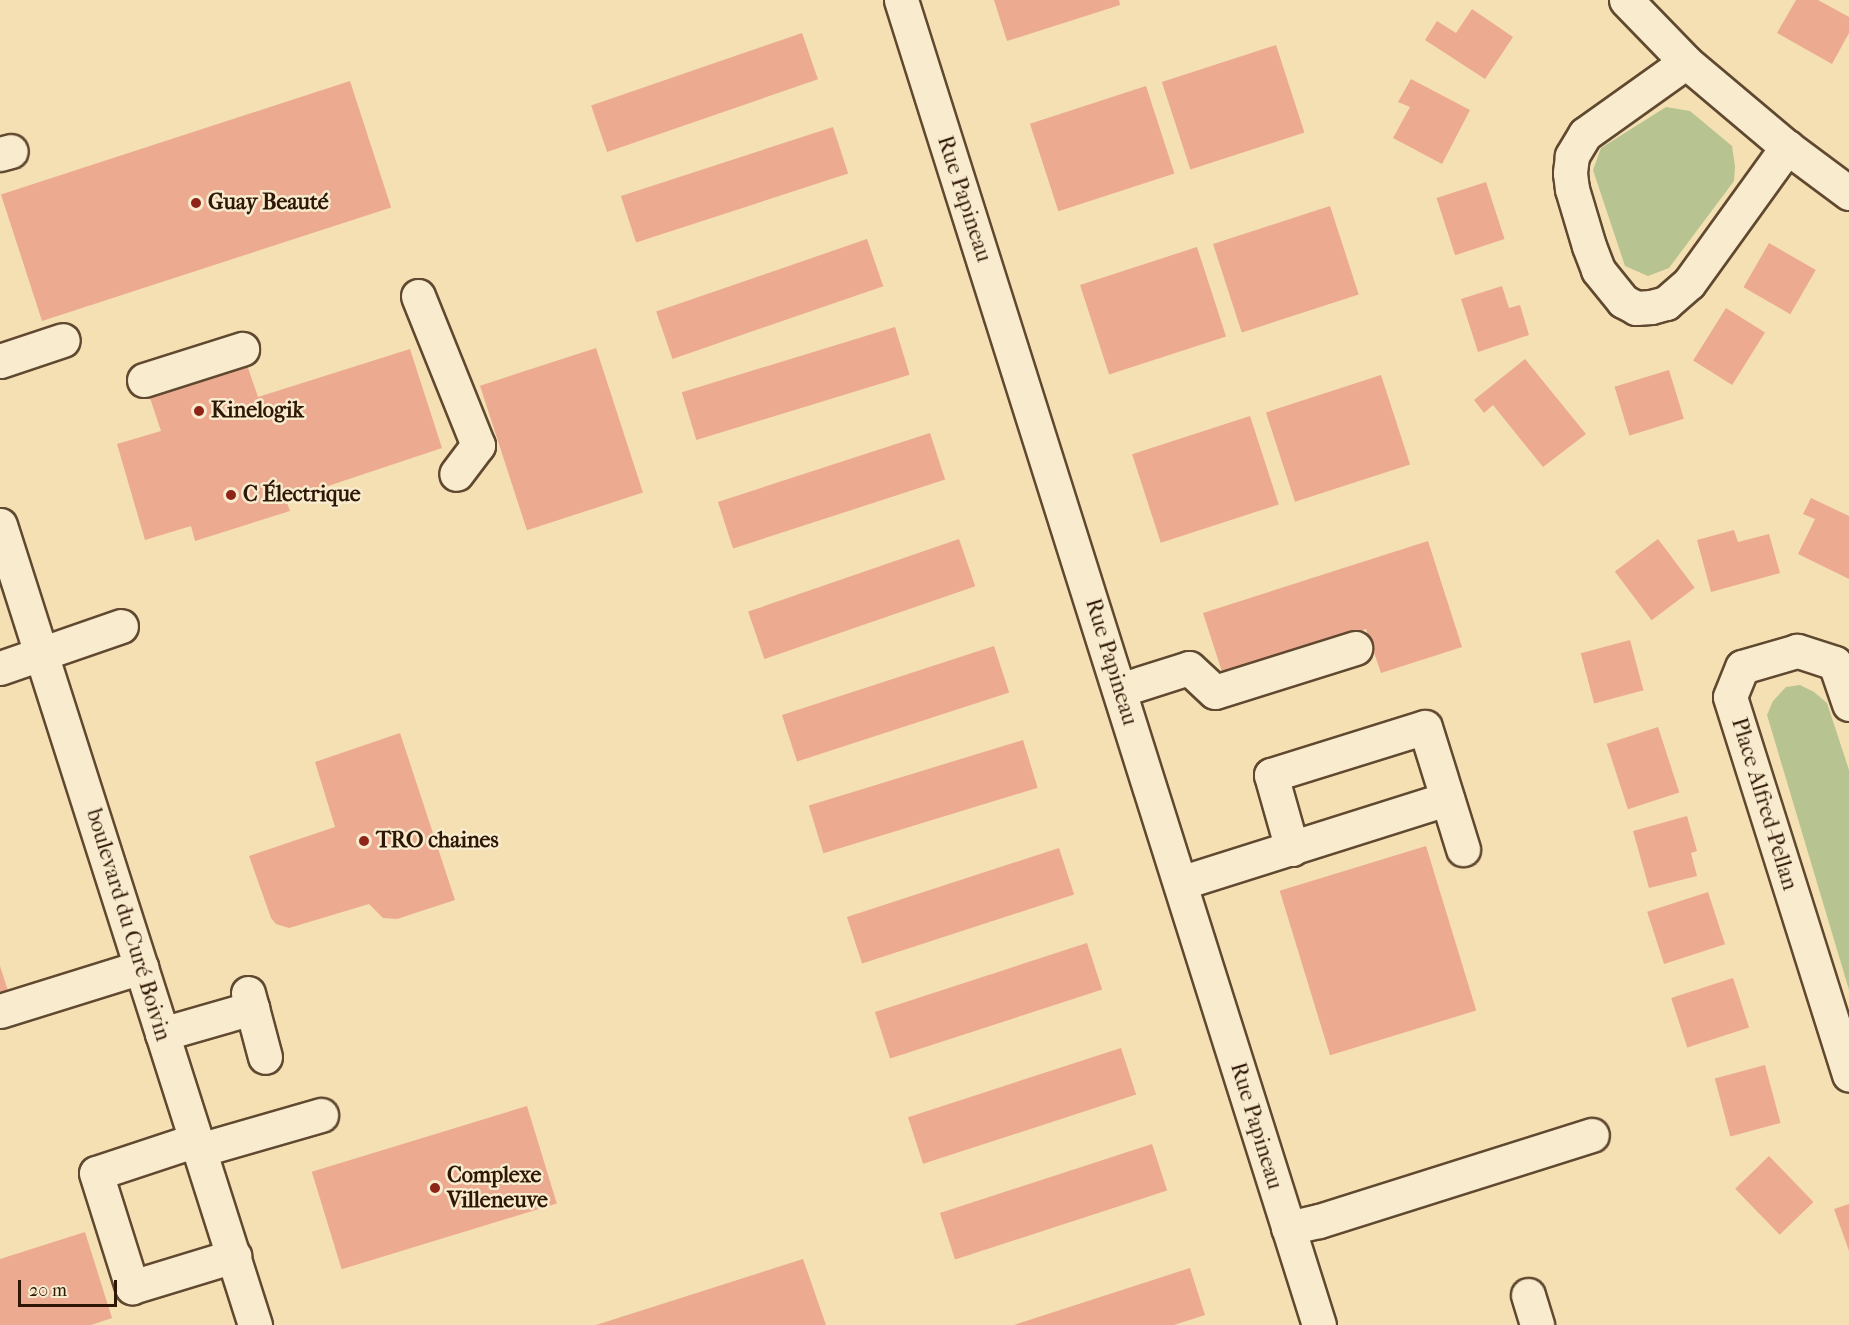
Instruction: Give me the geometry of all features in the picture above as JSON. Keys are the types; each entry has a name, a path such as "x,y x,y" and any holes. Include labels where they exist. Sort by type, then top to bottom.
{"street":[{"name":"Rue Papineau","path":"901,0 1318,1325"},
{"path":"1626,0 1686,62 1787,147 1849,192"},
{"path":"1686,62 1585,134 1572,156 1570,173 1572,189 1589,246 1598,270 1623,301 1636,308 1652,307 1666,303 1689,283 1787,147"},
{"path":"418,296 478,445 456,474"},
{"path":"0,361 63,340"},
{"path":"144,380 242,349"},
{"name":"boulevard du Curé Boivin","path":"0,525 255,1325"},
{"path":"0,668 121,626"},
{"path":"1120,690 1189,668 1215,692 1355,648"},
{"name":"Place Alfred-Pellan","path":"1849,704 1835,663 1797,651 1742,667 1731,697 1849,1074"},
{"path":"1292,849 1270,775 1425,727 1463,849"},
{"path":"1180,883 1447,799"},
{"path":"0,1011 141,967"},
{"path":"162,1034 250,1001 265,1057"},
{"path":"234,1256 132,1287 96,1173 321,1115"},
{"path":"1288,1228 1319,1221 1592,1135"}],"green space":[{"path":"1666,107 1690,111 1732,146 1735,166 1734,181 1669,268 1648,276 1625,266 1593,170 1601,148"},
{"path":"1800,685 1814,692 1827,703 1849,770 1849,990 1767,715 1773,701 1786,687"}],"building":[{"path":"994,0 1119,0 1120,5 1007,41"},
{"path":"1796,0 1818,0 1849,17 1849,33 1832,64 1777,33"},
{"path":"1472,9 1513,37 1485,79 1425,40 1437,21 1456,33"},
{"path":"802,33 818,79 607,152 591,106"},
{"path":"1276,45 1304,132 1190,170 1162,82"},
{"path":"1411,79 1470,110 1442,164 1393,138 1410,107 1398,102"},
{"name":"Guay Beauté","path":"350,81 391,207 42,321 1,194"},
{"path":"1146,86 1174,173 1058,211 1030,124"},
{"path":"833,127 848,174 636,243 621,196"},
{"path":"1486,182 1505,239 1455,255 1437,198"},
{"path":"1330,206 1359,294 1242,332 1213,244"},
{"path":"867,239 883,286 672,359 656,312"},
{"path":"1769,243 1816,270 1790,314 1744,287"},
{"path":"1197,247 1226,336 1109,374 1080,285"},
{"path":"1502,286 1509,308 1520,305 1529,335 1478,352 1461,299"},
{"path":"1726,308 1765,332 1732,385 1693,361"},
{"path":"895,327 910,375 696,440 682,392"},
{"path":"596,348 643,493 527,530 480,386"},
{"path":"410,349 442,448 286,500 290,511 195,541 191,526 145,540 117,444 161,431 149,395 246,362 258,397"},
{"path":"1525,359 1586,434 1543,467 1493,405 1484,413 1474,400"},
{"path":"1669,370 1684,419 1629,435 1614,387"},
{"path":"1381,375 1410,464 1295,502 1266,412"},
{"path":"1250,416 1279,504 1161,543 1132,454"},
{"path":"930,433 945,480 733,549 718,502"},
{"path":"1811,498 1849,516 1849,579 1798,554 1815,519 1803,514"},
{"path":"1734,530 1738,542 1769,534 1780,573 1711,592 1697,540"},
{"path":"959,539 975,586 764,659 748,612"},
{"path":"1658,539 1695,588 1652,620 1615,571"},
{"path":"1428,541 1462,647 1381,673 1366,629 1223,675 1203,613"},
{"path":"1630,640 1643,690 1594,703 1581,653"},
{"path":"994,646 1009,693 797,762 782,715"},
{"path":"1658,727 1679,793 1628,809 1607,744"},
{"name":"TRO chaines","path":"400,733 455,900 397,919 383,918 369,904 289,928 276,924 271,918 249,856 335,827 315,762"},
{"path":"1023,740 1038,788 823,853 809,805"},
{"path":"1687,816 1697,851 1691,853 1697,876 1649,888 1633,831"},
{"path":"1426,846 1476,1010 1330,1055 1280,891"},
{"path":"1059,848 1074,895 862,964 847,917"},
{"path":"1708,892 1725,944 1664,964 1647,912"},
{"path":"1087,943 1102,990 890,1059 875,1012"},
{"path":"0,966 10,997 0,1000"},
{"path":"1733,978 1749,1027 1687,1048 1671,998"},
{"path":"1121,1048 1136,1095 923,1164 908,1117"},
{"path":"1765,1065 1781,1123 1730,1136 1715,1078"},
{"name":"Complexe Villeneuve","path":"527,1106 557,1204 342,1269 312,1172"},
{"path":"1152,1144 1167,1191 955,1260 940,1213"},
{"path":"1769,1156 1813,1202 1780,1235 1735,1189"},
{"path":"1849,1204 1849,1251 1834,1209"},
{"path":"85,1232 112,1318 91,1325 0,1325 0,1259"},
{"path":"803,1259 826,1325 596,1325"},
{"path":"1190,1268 1205,1315 1174,1325 1014,1325"}],"place":[{"name":"Guay Beauté","path":"196,203"},
{"name":"Kinelogik","path":"199,411"},
{"name":"C Électrique","path":"231,495"},
{"name":"TRO chaines","path":"364,841"},
{"name":"Complexe Villeneuve","path":"435,1188"}]}
